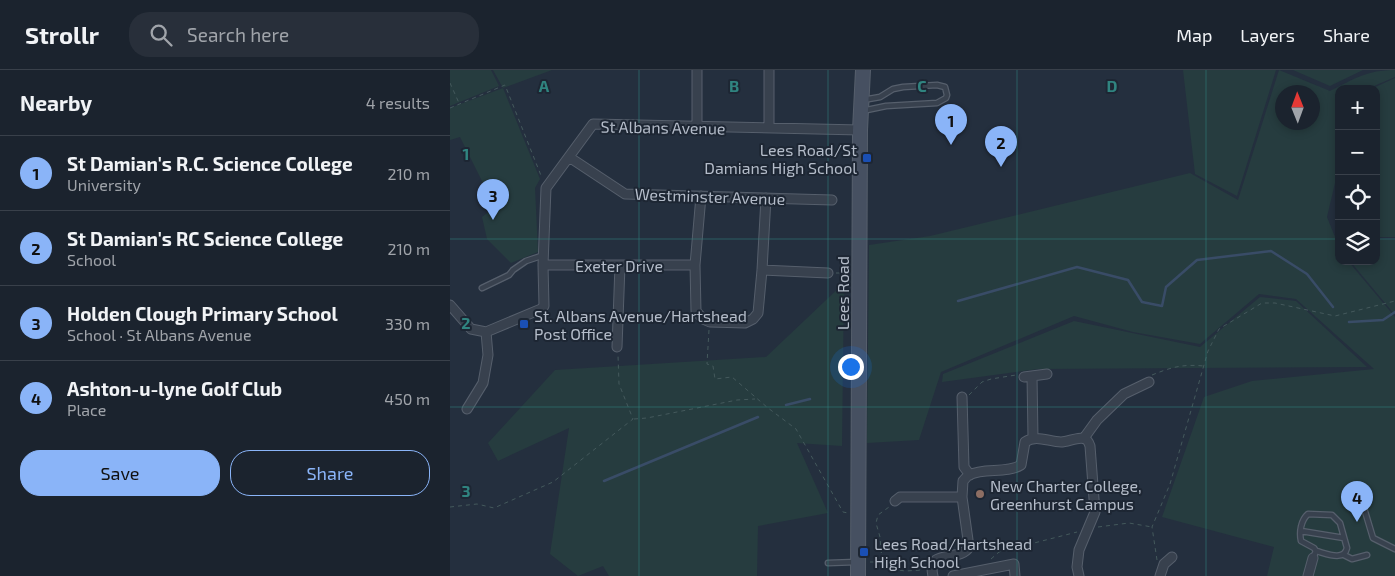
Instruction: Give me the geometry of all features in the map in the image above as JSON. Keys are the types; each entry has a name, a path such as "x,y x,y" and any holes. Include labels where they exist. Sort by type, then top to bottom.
{"main road":[{"name":"Lees Road","path":"858,569 860,130 863,70"}],"street":[{"path":"696,127 697,70"},
{"path":"769,70 769,128"},
{"name":"St Albans Avenue","path":"546,188 593,124 860,130"},
{"name":"Westminster Avenue","path":"569,157 625,194 832,200"},
{"path":"450,305 471,329 486,332 541,309 544,306 543,265 546,188"},
{"path":"701,196 695,265 696,311 703,319 710,322 745,323 753,319 758,313 766,198"},
{"name":"Exeter Drive","path":"543,265 695,265"},
{"path":"617,347 620,266"},
{"path":"762,270 833,273"},
{"path":"467,409 483,383 488,355 486,332"},
{"path":"1033,438 1028,376 1047,374"},
{"path":"932,572 932,563 936,559 968,550 962,497 963,481 970,475 980,472 1015,469 1022,465 1025,442 1029,439 1060,442 1084,438 1097,420 1124,394 1149,382"},
{"path":"962,397 964,467 970,475"},
{"path":"1079,576 1077,567 1080,550 1095,512 1090,446 1088,440 1084,438"},
{"path":"895,502 900,497 962,497"},
{"path":"1308,576 1314,554"},
{"path":"1160,576 1164,564 1172,558"},
{"path":"953,576 1014,564 1015,576"}],"lane":[{"path":"937,85 945,87 947,95 946,98 937,103 861,106 880,98 893,89 937,85"},
{"path":"482,288 509,275 526,261 544,255"},
{"path":"1364,508 1373,538 1395,549"},
{"path":"1344,555 1347,552 1347,548 1340,523 1332,515 1308,514 1303,519 1300,536 1301,541 1314,548 1314,554 1344,555 1352,559 1367,555"},
{"path":"1301,530 1344,538"},
{"path":"828,563 858,569"}],"path":[{"path":"450,83 460,104"},
{"path":"450,108 504,85 546,188"},
{"path":"833,273 846,273"},
{"path":"1164,564 1157,561 1152,527 1170,484 1208,351 1219,329 1262,303 1335,316 1395,302"},
{"path":"710,322 707,364 713,366 715,379 732,377 796,429 843,512 858,513"},
{"path":"617,347 619,384 633,419"},
{"path":"1149,382 1152,375 1176,366 1188,364 1204,366"},
{"path":"962,397 970,395 982,382 991,379 1015,375 1028,376"},
{"path":"450,507 477,504 494,508 553,482 633,419 647,418 737,400 757,399"},
{"path":"882,562 881,540 877,519 880,513 895,502"},
{"path":"988,562 999,552 1089,529 1128,523 1152,527"},
{"path":"858,569 882,562 894,569 932,572"}],"green space":[{"path":"450,70 491,70 499,86 450,106"},
{"path":"493,70 552,70 503,88"},
{"path":"1183,70 1276,70 1237,196 1195,174"},
{"path":"1279,70 1315,85 1275,85 1275,130 1320,130 1320,87 1330,91 1335,88 1335,183 1327,217 1335,237 1335,265 1351,265 1395,317 1395,576 1267,576 1274,547 1162,517 1204,397 1252,381 1374,369 1296,299 1259,294 1200,344 1133,332 1074,316 941,372 919,440 867,443 869,245 930,236 1190,173 1238,200"},
{"path":"1293,70 1363,70 1330,86"},
{"path":"1385,70 1395,70 1395,77 1376,85 1342,85 1368,73"},
{"path":"1395,78 1395,237 1380,237 1380,85"},
{"path":"503,88 540,179 535,188 538,252 511,263 487,239 482,217 495,207 460,137 450,140 450,108"},
{"path":"1380,239 1395,240 1395,315 1353,265 1380,265"},
{"path":"844,283 842,446 797,443 828,513 758,526 757,576 609,576 603,566 578,576 550,554 569,428 498,461 488,443 555,370 766,357"},
{"path":"1260,297 1296,301 1367,367 1038,369 942,382 943,374 1074,321 1200,347"}],"waterway":[{"path":"958,301 1077,267 1128,280 1142,302 1162,306 1166,287 1197,260 1271,251 1307,274 1333,307"},
{"path":"1349,322 1383,320 1395,312"},
{"path":"786,405 810,399"},
{"path":"604,481 758,417"}],"place":[{"name":"St Damian's R.C. Science College","path":"951,145"},
{"name":"Lees Road/St Damians High School","path":"867,158"},
{"name":"St Damian's RC Science College","path":"1001,167"},
{"name":"Holden Clough Primary School","path":"493,220"},
{"name":"St. Albans Avenue/Hartshead Post Office","path":"524,324"},
{"name":"New Charter College, Greenhurst Campus","path":"980,494"},
{"name":"Ashton-u-lyne Golf Club","path":"1357,522"},
{"name":"Lees Road/Hartshead High School","path":"864,552"}]}
